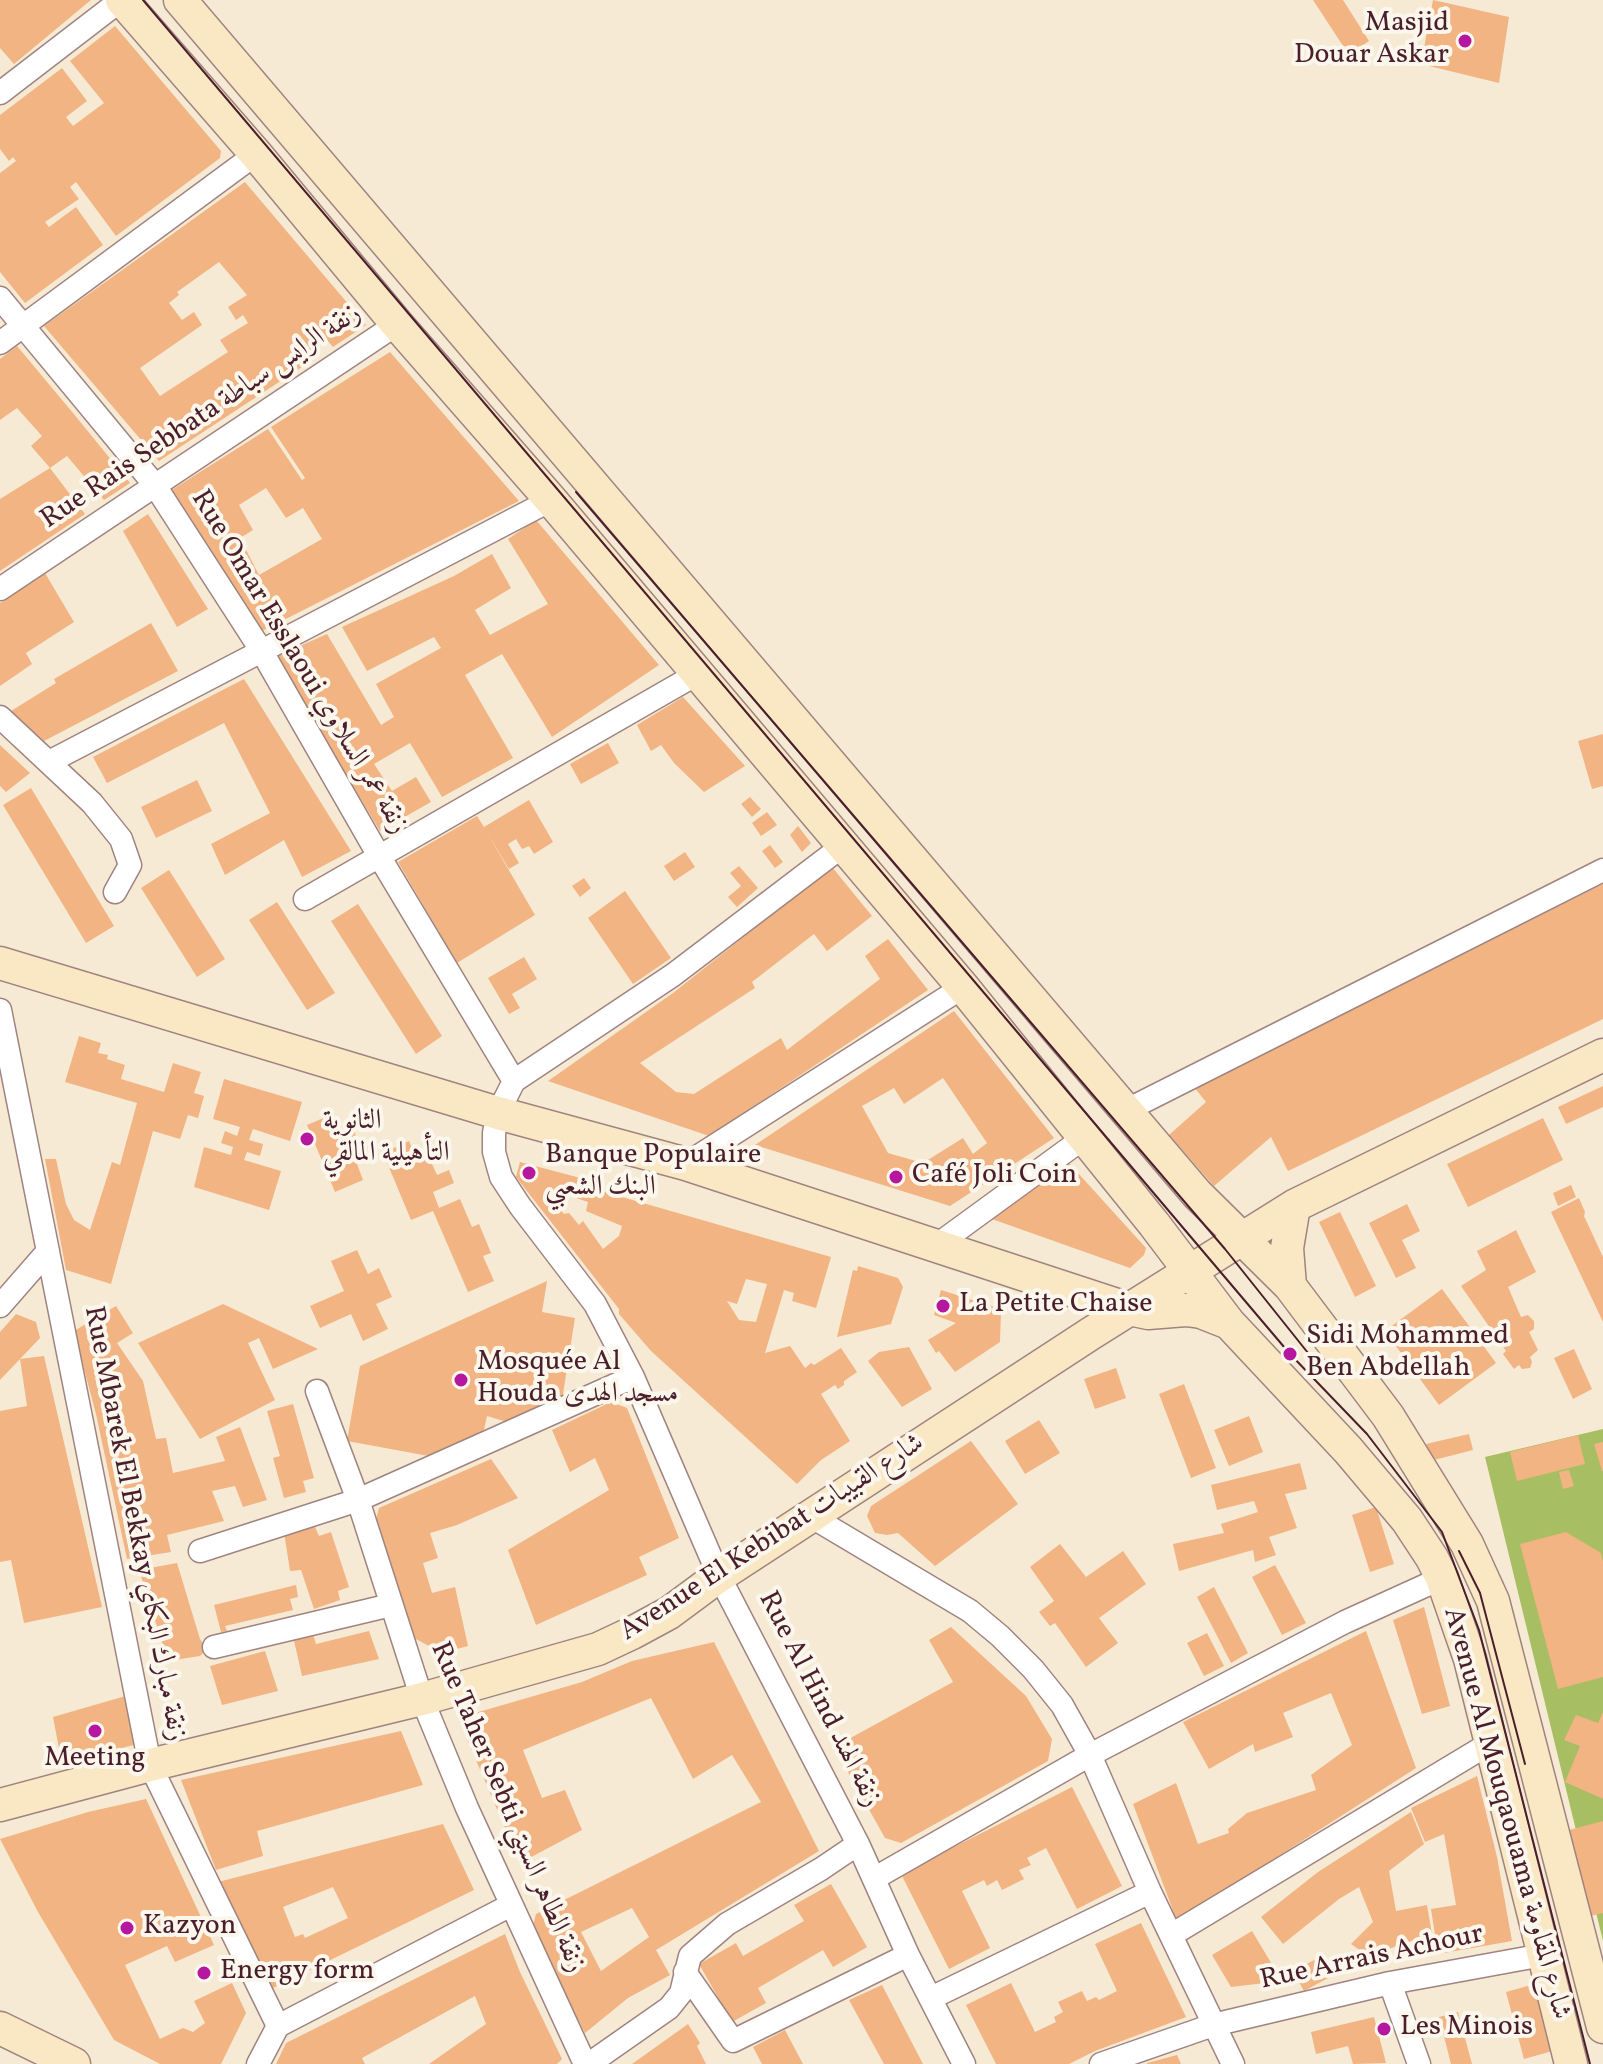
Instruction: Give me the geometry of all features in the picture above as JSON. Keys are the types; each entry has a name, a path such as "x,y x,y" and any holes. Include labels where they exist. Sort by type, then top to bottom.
{"main road":[{"name":"Avenue Al Mouqaouama شارع المقاومة","path":"121,0 256,154 397,324 551,500 963,987 1085,1137 1229,1323 1394,1503 1442,1578 1470,1659 1571,2064"},
{"name":"Avenue Al Mouqaouama شارع المقاومة","path":"180,0 1197,1194 1234,1244 1290,1286 1388,1416 1467,1544 1481,1572 1502,1631 1603,2027"},
{"path":"0,963 498,1113 686,1164 1129,1309 1148,1313 1201,1312 1229,1323"},
{"name":"Avenue El Kebibat شارع القبيبات","path":"0,1805 422,1699 598,1649 669,1613 719,1576 1129,1309 1294,1206 1603,1055"},
{"path":"1290,1286 1286,1260 1294,1206"},
{"path":"0,2028 74,2064"}],"street":[{"path":"3,84 121,0"},
{"path":"0,343 256,154"},
{"name":"Rue Omar Esslaoui زنقة عمر السلاوي","path":"0,298 154,484 261,650 379,856 514,1081"},
{"name":"Rue Rais Sebbata زنقة الرايس سباطة","path":"0,589 397,324"},
{"path":"49,762 551,500"},
{"path":"305,899 697,674"},
{"path":"0,717 92,803 121,839 130,865 115,892"},
{"path":"498,1113 514,1081 673,975 844,845"},
{"path":"1125,1111 1603,870"},
{"path":"686,1164 963,987"},
{"name":"Rue Mbarek El Bekkay زنقة مبارك البكاي","path":"0,1010 150,1765 278,2026"},
{"name":"Rue Al Hind زنقة الهند","path":"498,1113 494,1152 501,1177 595,1304 633,1377 719,1576 858,1844 908,1955 964,2064"},
{"path":"937,1245 1085,1137"},
{"path":"0,1306 48,1251"},
{"path":"200,1551 358,1500 633,1377"},
{"name":"Rue Taher Sebti زنقة الطاهر السبتي","path":"317,1391 358,1500 422,1699 511,1905 587,2064"},
{"path":"812,1517 943,1594 1000,1636 1033,1669 1062,1705 1090,1755 1150,1892 1173,1934 1233,2064"},
{"path":"875,1878 1090,1755 1345,1622 1442,1578"},
{"path":"214,1647 391,1605"},
{"path":"1173,1934 1492,1742"},
{"path":"587,2064 669,2008 681,1993 690,1956 727,1924 858,1844"},
{"path":"931,1998 1150,1892"},
{"path":"258,2064 278,2026 511,1905"},
{"path":"685,1972 733,2041 908,1955"},
{"name":"Rue Arrais Achour","path":"1101,2064 1213,2025 1390,1983 1543,1955"},
{"path":"1390,1983 1419,2064"}],"green space":[{"path":"1603,1429 1603,1941 1485,1457"}],"building":[{"path":"0,0 91,0 14,64 0,48"},
{"path":"1313,0 1343,0 1369,41 1349,55"},
{"name":"Masjid Douar Askar","path":"1433,0 1509,17 1499,83 1421,64"},
{"path":"115,26 221,151 220,158 116,236 76,182 70,187 79,199 45,222 49,227 76,207 103,245 25,303 0,272 0,173 16,161 13,157 9,161 0,149 0,115 62,68 87,101 66,117 73,126 104,103 70,61"},
{"path":"245,182 366,325 333,347 327,340 303,357 308,363 159,461 44,326","holes":["219,262 247,295 228,307 236,320 243,315 248,323 220,340 228,352 160,396 140,368 202,325 194,312 182,320 169,303 179,295 177,292"]},
{"path":"17,346 130,483 104,500 67,456 50,468 31,446 42,436 17,408 0,420 0,359"},
{"path":"390,352 519,501 262,631 170,491 268,429 302,480 305,478 271,427","holes":["266,488 286,518 303,508 322,539 259,575 240,538 253,530 239,505"]},
{"path":"50,468 85,514 0,571 0,499"},
{"path":"148,514 208,609 177,627 123,531"},
{"path":"536,520 659,665 552,737 502,654 465,675 513,758 442,797 410,743 374,764 392,791 416,777 431,802 380,831 275,657 327,634 381,725 394,717 376,684 441,648 434,637 367,671 342,627 454,576 492,554 511,588 475,610 490,635 548,604 508,539"},
{"path":"45,573 74,622 26,653 32,664 0,686 0,603"},
{"path":"151,623 178,671 44,741 11,711 56,683 54,679"},
{"path":"244,679 351,851 302,877 284,840 225,875 211,844 270,813 224,723 107,783 93,757"},
{"path":"683,697 745,766 704,792 674,763 661,745 651,751 637,725"},
{"path":"1603,734 1603,786 1592,789 1578,741"},
{"path":"608,743 619,763 581,784 570,764"},
{"path":"0,745 30,773 6,792 0,786"},
{"path":"197,780 212,811 156,838 141,807"},
{"path":"31,788 114,926 86,943 3,805"},
{"path":"750,797 761,809 752,817 741,804"},
{"path":"529,800 553,842 534,854 529,846 522,849 516,839 508,844 519,863 509,869 486,831 535,915 457,963 398,862 477,816 484,827"},
{"path":"767,812 777,825 761,836 752,823"},
{"path":"798,826 811,843 802,852 790,835"},
{"path":"770,845 783,862 775,868 762,851"},
{"path":"685,852 695,867 674,881 664,866"},
{"path":"739,866 758,888 737,907 728,897 741,886 730,873"},
{"path":"832,867 872,916 827,951 814,934 752,982 755,988 640,1063 676,1092 694,1094 781,1038 787,1050 880,979 865,956 888,939 928,990 709,1136 548,1081 673,993"},
{"path":"169,870 225,959 197,977 141,888"},
{"path":"584,878 591,888 580,897 572,886"},
{"path":"1603,884 1603,1019 1288,1171 1271,1137 1214,1186 1169,1135 1206,1102 1194,1087"},
{"path":"625,891 671,958 633,984 588,918"},
{"path":"277,902 335,993 307,1010 249,920"},
{"path":"358,904 442,1036 416,1054 331,921"},
{"path":"524,957 537,979 512,994 520,1008 509,1014 488,978"},
{"path":"954,1011 1054,1138 950,1206 755,1145","holes":["943,1078 987,1143 973,1154 963,1138 923,1163 888,1153 862,1106 894,1088 904,1104"]},
{"path":"79,1036 101,1043 98,1053 125,1065 121,1079 164,1092 173,1063 201,1072 194,1093 204,1096 198,1118 188,1115 180,1139 153,1131 111,1284 66,1270 45,1159 56,1159 66,1204 74,1220 90,1230 112,1162 120,1165 137,1103 65,1082"},
{"path":"224,1079 302,1102 290,1141 253,1129 249,1140 263,1144 260,1156 247,1152 244,1160 281,1171 269,1210 194,1187 204,1147 231,1155 233,1147 221,1143 225,1131 237,1136 240,1127 213,1119"},
{"path":"1603,1086 1603,1107 1566,1124 1558,1107"},
{"path":"333,1114 342,1134 353,1129 361,1147 373,1142 378,1155 357,1164 363,1180 335,1192 307,1125"},
{"path":"1543,1118 1563,1160 1468,1207 1447,1164"},
{"path":"409,1141 418,1162 429,1157 437,1175 449,1170 454,1183 433,1192 439,1208 460,1199 472,1227 479,1224 491,1253 483,1256 494,1281 468,1292 433,1211 411,1220 383,1153"},
{"path":"520,1162 603,1184 601,1191 831,1257 816,1308 792,1301 794,1293 784,1290 765,1353 790,1346 805,1368 841,1348 857,1372 838,1389 835,1385 821,1394 850,1441 821,1460 797,1484 651,1351 619,1314 619,1309 516,1177","holes":["564,1194 588,1202 586,1211 622,1226 619,1236 603,1249 583,1221 579,1225 569,1213 564,1214 554,1203","746,1279 767,1284 756,1322 739,1320 727,1301 737,1304"]},
{"path":"1068,1162 1146,1248 1144,1255 1130,1268 989,1218 1036,1177 1045,1180 1048,1173"},
{"path":"1571,1185 1576,1197 1558,1206 1553,1193"},
{"path":"1579,1198 1603,1257 1603,1322 1551,1212"},
{"path":"1407,1204 1420,1231 1402,1240 1416,1268 1396,1278 1369,1223"},
{"path":"1340,1212 1376,1286 1355,1297 1319,1222"},
{"path":"1516,1230 1536,1272 1508,1287 1521,1317 1528,1315 1534,1321 1534,1329 1529,1332 1538,1350 1530,1357 1530,1368 1522,1369 1519,1365 1514,1369 1503,1354 1506,1351 1461,1286 1486,1270 1477,1251"},
{"path":"357,1250 368,1274 379,1268 392,1297 376,1304 388,1329 363,1341 351,1314 320,1328 310,1306 344,1291 331,1261"},
{"path":"858,1266 898,1278 903,1287 891,1324 837,1337 853,1270 857,1271"},
{"name":"Mosquée Al Houda مسجد الهدى","path":"547,1281 542,1312 575,1318 562,1400 542,1395 537,1411 507,1422 487,1416 483,1434 445,1459 347,1441 360,1366"},
{"path":"1442,1289 1496,1363 1439,1405 1385,1331"},
{"path":"941,1290 1001,1309 1000,1342 955,1372 928,1340 956,1323 934,1315"},
{"path":"223,1304 318,1349 273,1369 259,1338 248,1343 275,1400 200,1439 138,1343"},
{"path":"116,1306 133,1333 117,1343 143,1381 156,1439 166,1438 173,1473 225,1461 216,1437 240,1427 267,1500 243,1507 235,1486 212,1491 224,1521 167,1535 171,1552 127,1559 96,1414 74,1331"},
{"path":"16,1314 36,1322 40,1338 0,1380 0,1332"},
{"path":"909,1347 932,1389 902,1407 868,1361 879,1352"},
{"path":"1574,1349 1592,1389 1573,1399 1554,1358"},
{"path":"44,1356 102,1607 24,1623 11,1560 0,1562 0,1411 27,1406 20,1359"},
{"path":"1116,1368 1126,1398 1095,1409 1084,1379"},
{"path":"1184,1384 1216,1468 1191,1478 1159,1394"},
{"path":"611,1402 627,1408 679,1538 639,1557 647,1575 536,1625 508,1550 609,1490 595,1458 570,1472 552,1430"},
{"path":"293,1404 314,1478 303,1481 306,1492 284,1498 273,1458 280,1456 267,1411"},
{"path":"1249,1416 1263,1452 1229,1466 1214,1430"},
{"path":"1039,1420 1060,1453 1025,1474 1005,1441"},
{"path":"1469,1434 1473,1450 1430,1461 1426,1444"},
{"path":"1578,1435 1585,1464 1517,1481 1510,1452"},
{"path":"971,1441 1018,1504 935,1566 898,1533 875,1533 867,1516 871,1506"},
{"path":"1603,1442 1603,1471 1602,1471 1594,1444"},
{"path":"491,1459 518,1498 457,1525 430,1533 438,1558 423,1563 432,1593 455,1587 468,1646 442,1653 414,1638 375,1523 379,1508"},
{"path":"1300,1463 1307,1489 1285,1494 1297,1528 1269,1537 1276,1555 1255,1562 1253,1550 1179,1571 1173,1544 1224,1533 1221,1524 1258,1512 1254,1501 1217,1510 1211,1485"},
{"path":"1569,1470 1574,1486 1563,1489 1559,1472"},
{"path":"1376,1507 1394,1564 1370,1572 1352,1515"},
{"path":"315,1527 319,1536 331,1532 349,1587 338,1591 340,1600 314,1609 301,1570 290,1571 284,1532"},
{"path":"1566,1532 1601,1553 1603,1677 1558,1689 1520,1544"},
{"path":"1060,1544 1086,1577 1123,1551 1146,1584 1099,1618 1118,1643 1086,1667 1055,1623 1050,1626 1039,1612 1054,1601 1030,1567"},
{"path":"177,1563 200,1639 207,1649 200,1656 168,1661 139,1570"},
{"path":"1275,1565 1306,1623 1282,1635 1252,1577"},
{"path":"296,1585 298,1597 290,1599 293,1610 225,1626 227,1631 221,1632 214,1605"},
{"path":"1214,1587 1248,1653 1231,1663 1197,1597"},
{"path":"1424,1607 1450,1706 1422,1714 1393,1620"},
{"path":"951,1627 1026,1696 1052,1739 1048,1761 901,1843 885,1838 834,1747 953,1682 929,1640"},
{"path":"312,1631 316,1644 369,1631 379,1659 302,1676 293,1636"},
{"path":"1366,1631 1416,1768 1177,1921 1133,1804 1176,1783 1198,1844 1229,1833 1228,1829 1247,1813 1316,1790 1311,1775 1352,1745 1331,1693 1283,1713 1293,1737 1255,1752 1253,1744 1209,1769 1183,1722"},
{"path":"1207,1633 1224,1666 1204,1676 1187,1643"},
{"path":"714,1642 819,1851 656,1950 670,1975 628,1998 585,2033 532,1930 536,1914 761,1802 732,1755 693,1779 651,1698 523,1750 542,1798 565,1790 582,1830 520,1863 458,1718 582,1682 632,1661","holes":["632,1908 649,1937 601,1971 581,1932"]},
{"path":"265,1651 278,1691 222,1705 210,1666"},
{"name":"Meeting","path":"129,1695 137,1744 62,1764 53,1717"},
{"path":"1603,1712 1603,1799 1565,1782 1580,1746 1564,1740 1576,1715 1598,1723"},
{"path":"401,1731 423,1785 257,1831 263,1856 216,1870 181,1780"},
{"path":"1477,1776 1497,1857 1512,1941 1438,1954 1431,1909 1456,1905 1444,1834 1425,1842 1411,1808"},
{"path":"1072,1787 1122,1886 1077,1909 1046,1848 1027,1858 1031,1865 1019,1870 1024,1879 1002,1890 997,1880 987,1886 984,1880 962,1891 990,1948 949,1969 901,1874"},
{"path":"146,1799 214,1945 175,1962 167,1946 125,1965 160,2039 183,2028 193,2032 205,2023 194,2001 232,1983 246,2013 221,2064 160,2064 114,2040 38,1912 0,1839 88,1812"},
{"path":"1411,1812 1424,1844 1389,1871 1396,1911 1427,1905 1432,1934 1368,1956 1351,1944 1373,1922 1359,1887 1283,1944 1261,1917 1318,1872"},
{"path":"1603,1821 1603,1913 1590,1916 1569,1830"},
{"path":"443,1824 474,1890 271,1989 218,1882","holes":["333,1887 348,1918 305,1938 303,1934 295,1937 283,1907"]},
{"path":"831,1884 867,1947 833,1967 823,1950 758,1988 766,2003 732,2022 699,1964 736,1943 743,1956 804,1921 794,1905"},
{"path":"1141,1923 1186,2017 1069,2064 996,2064 966,2005 1011,1983 1035,2032 1056,2022 1054,2017 1063,2012 1058,2002 1082,1991 1087,2001 1096,1997 1099,2000 1117,1991 1095,1944"},
{"path":"1252,1931 1282,1981 1231,1987 1212,1955"},
{"path":"505,1934 562,2059 557,2064 429,2064 486,2024 475,1996 362,2058 365,2064 276,2064 286,2043"},
{"path":"1322,1956 1332,1976 1304,1991 1293,1971"},
{"path":"1538,1983 1556,2050 1524,2059 1506,1992"},
{"path":"882,1985 923,2064 884,2064 849,2000"},
{"path":"1458,2012 1472,2064 1451,2064 1439,2017"},
{"path":"1374,2017 1386,2063 1353,2064 1348,2046 1316,2054 1311,2032"},
{"path":"688,2024 700,2043 697,2046 706,2064 632,2064"},
{"path":"785,2030 803,2064 762,2064 753,2047"},
{"path":"1177,2055 1181,2064 1147,2064 1147,2063"}],"tram line":[{"path":"143,0 1290,1354 1367,1434 1442,1532 1479,1630 1590,2064"},
{"path":"576,492 1225,1249 1324,1373"},
{"path":"1459,1551 1480,1593 1525,1764"}],"place":[{"name":"Masjid Douar Askar","path":"1465,41"},
{"name":"الثانوية التأهيلية المالقي","path":"307,1139"},
{"name":"Banque Populaire البنك الشعبي","path":"529,1173"},
{"name":"Café Joli Coin","path":"896,1177"},
{"name":"La Petite Chaise","path":"943,1306"},
{"name":"Sidi Mohammed Ben Abdellah","path":"1290,1354"},
{"name":"Mosquée Al Houda مسجد الهدى","path":"461,1380"},
{"name":"Meeting","path":"95,1731"},
{"name":"Kazyon","path":"127,1928"},
{"name":"Energy form","path":"204,1973"},
{"name":"Les Minois","path":"1384,2029"}]}
